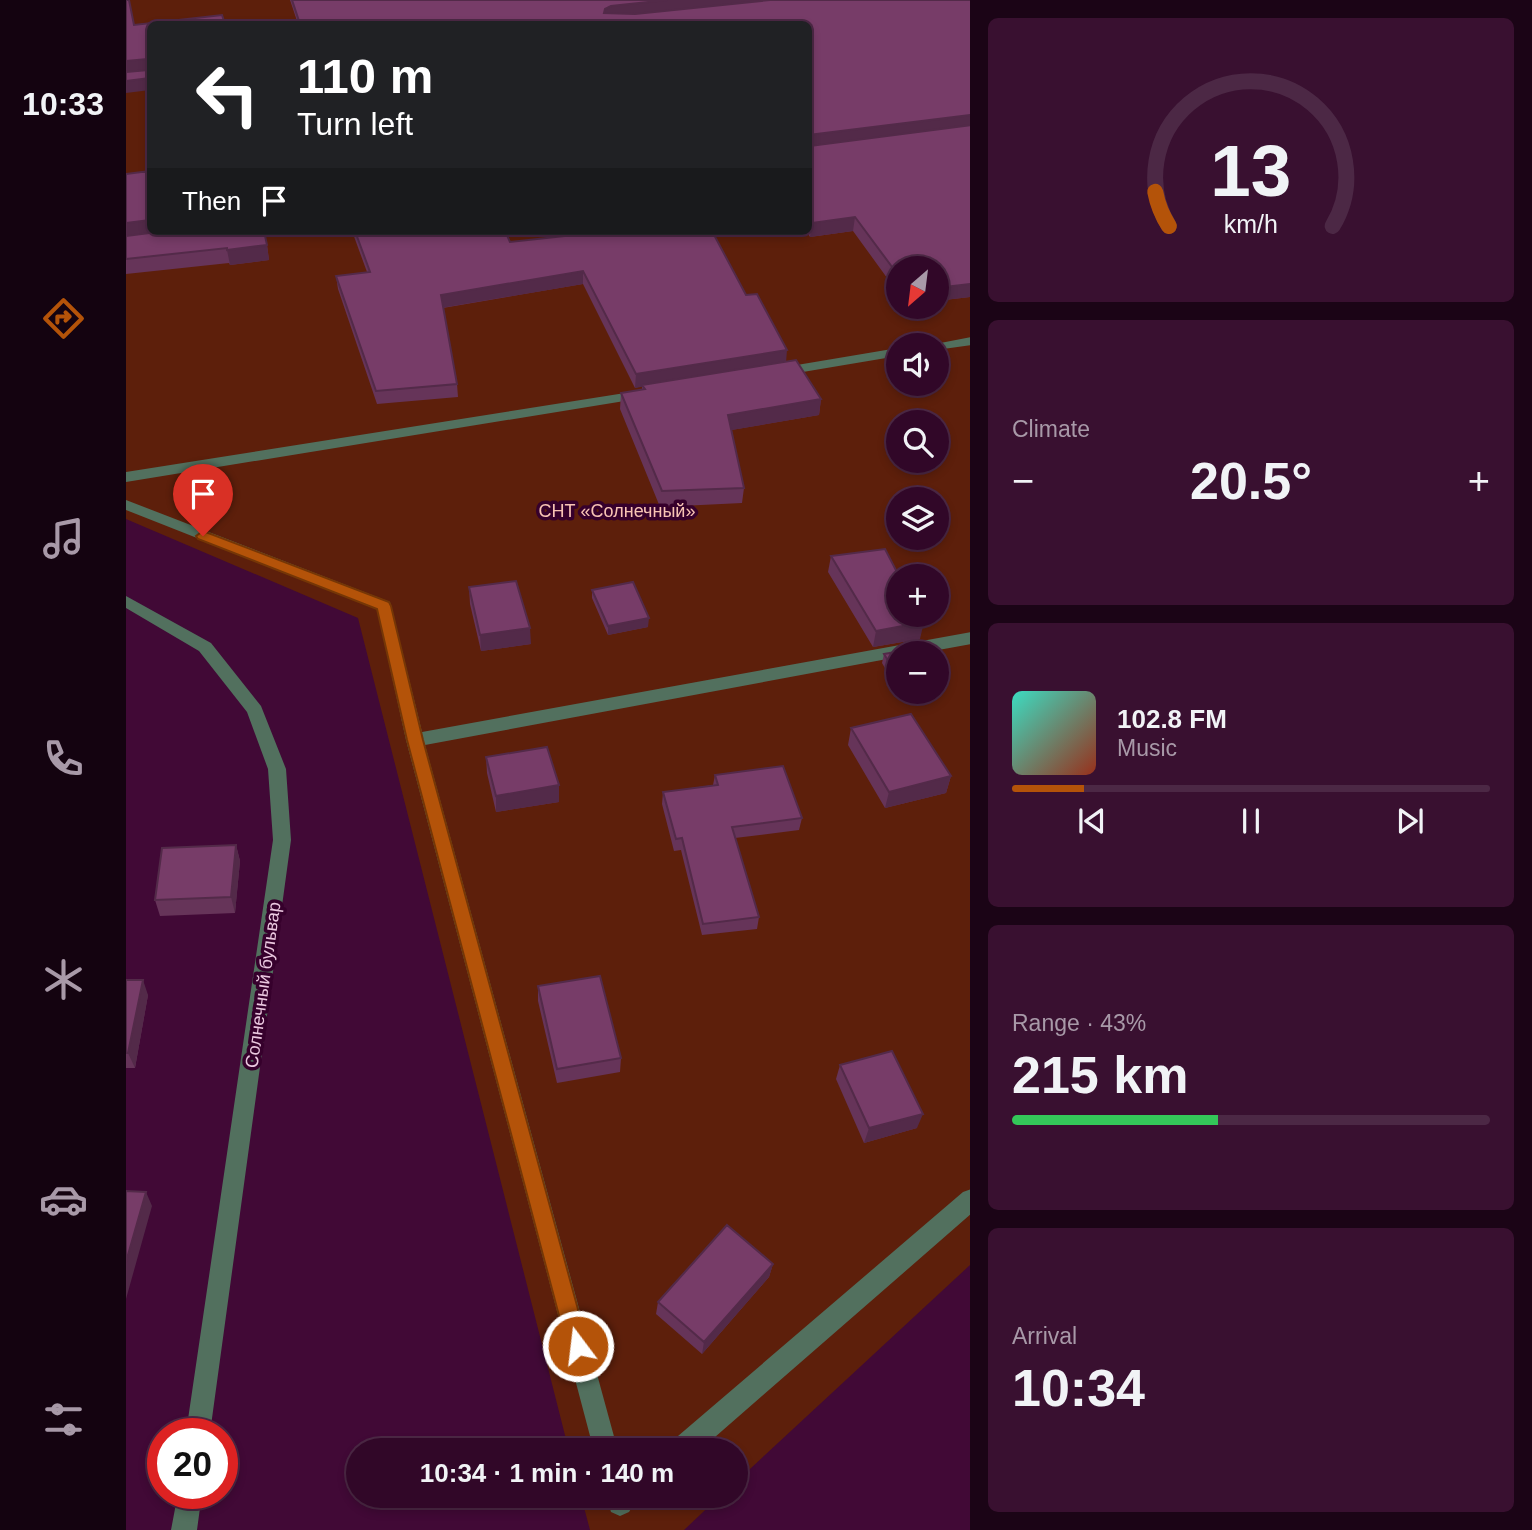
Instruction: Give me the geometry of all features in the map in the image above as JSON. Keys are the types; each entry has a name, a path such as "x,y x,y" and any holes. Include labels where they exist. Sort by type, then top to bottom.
{"street":[{"path":"949,344 970,341"},
{"path":"760,375 886,354"},
{"path":"126,478 663,390"},
{"path":"126,505 384,606 415,740 603,1438"},
{"name":"Солнечный бульвар","path":"126,601 205,647 255,710 277,769 282,840 200,1418"},
{"path":"415,740 970,638"},
{"path":"695,1438 970,1199"},
{"path":"184,1530 187,1509"}],"green space":[{"name":"СНТ «Солнечный»","path":"126,0 970,0 970,1265 748,1471 748,1438 566,1438 358,618 126,519"},
{"path":"584,1508 707,1508 684,1530 590,1530"}],"building":[{"path":"126,0 129,0 134,25 147,24 147,59 126,61"},
{"path":"292,0 667,0 611,6 605,9 604,13 635,14 770,0 970,0 970,115 812,135 812,21 299,21"},
{"path":"222,15 224,21 169,21"},
{"path":"147,70 147,78 126,81 126,72"},
{"path":"970,125 970,284 949,287 949,256 886,256 886,259 855,217 812,223 812,146"},
{"path":"147,171 147,220 126,223 126,174"},
{"path":"147,233 265,235 267,245 126,259 126,236"},
{"path":"356,235 507,235 510,242 574,235 714,235 746,295 757,294 787,350 636,374 583,271 441,295 457,384 376,391 336,276 370,272"},
{"path":"796,360 821,399 728,415 744,488 662,491 621,393 645,389 642,385"},
{"path":"885,549 893,564 886,564 886,627 897,627 876,631 831,556"},
{"path":"516,581 530,628 480,635 469,587"},
{"path":"633,582 649,618 608,626 592,590"},
{"path":"911,714 951,776 889,792 851,728"},
{"path":"547,747 559,785 496,796 486,757"},
{"path":"783,766 802,818 732,827 759,917 703,924 682,838 676,839 663,792 718,785 715,775"},
{"path":"236,845 231,897 155,900 162,848"},
{"path":"600,976 621,1058 557,1069 538,986"},
{"path":"126,980 143,980 128,1053 126,1053"},
{"path":"892,1051 923,1114 869,1128 840,1065"},
{"path":"126,1191 146,1192 126,1262"},
{"path":"727,1225 773,1264 704,1342 658,1302"}],"route":[{"path":"203,536 384,606 415,740 578,1346"}]}
